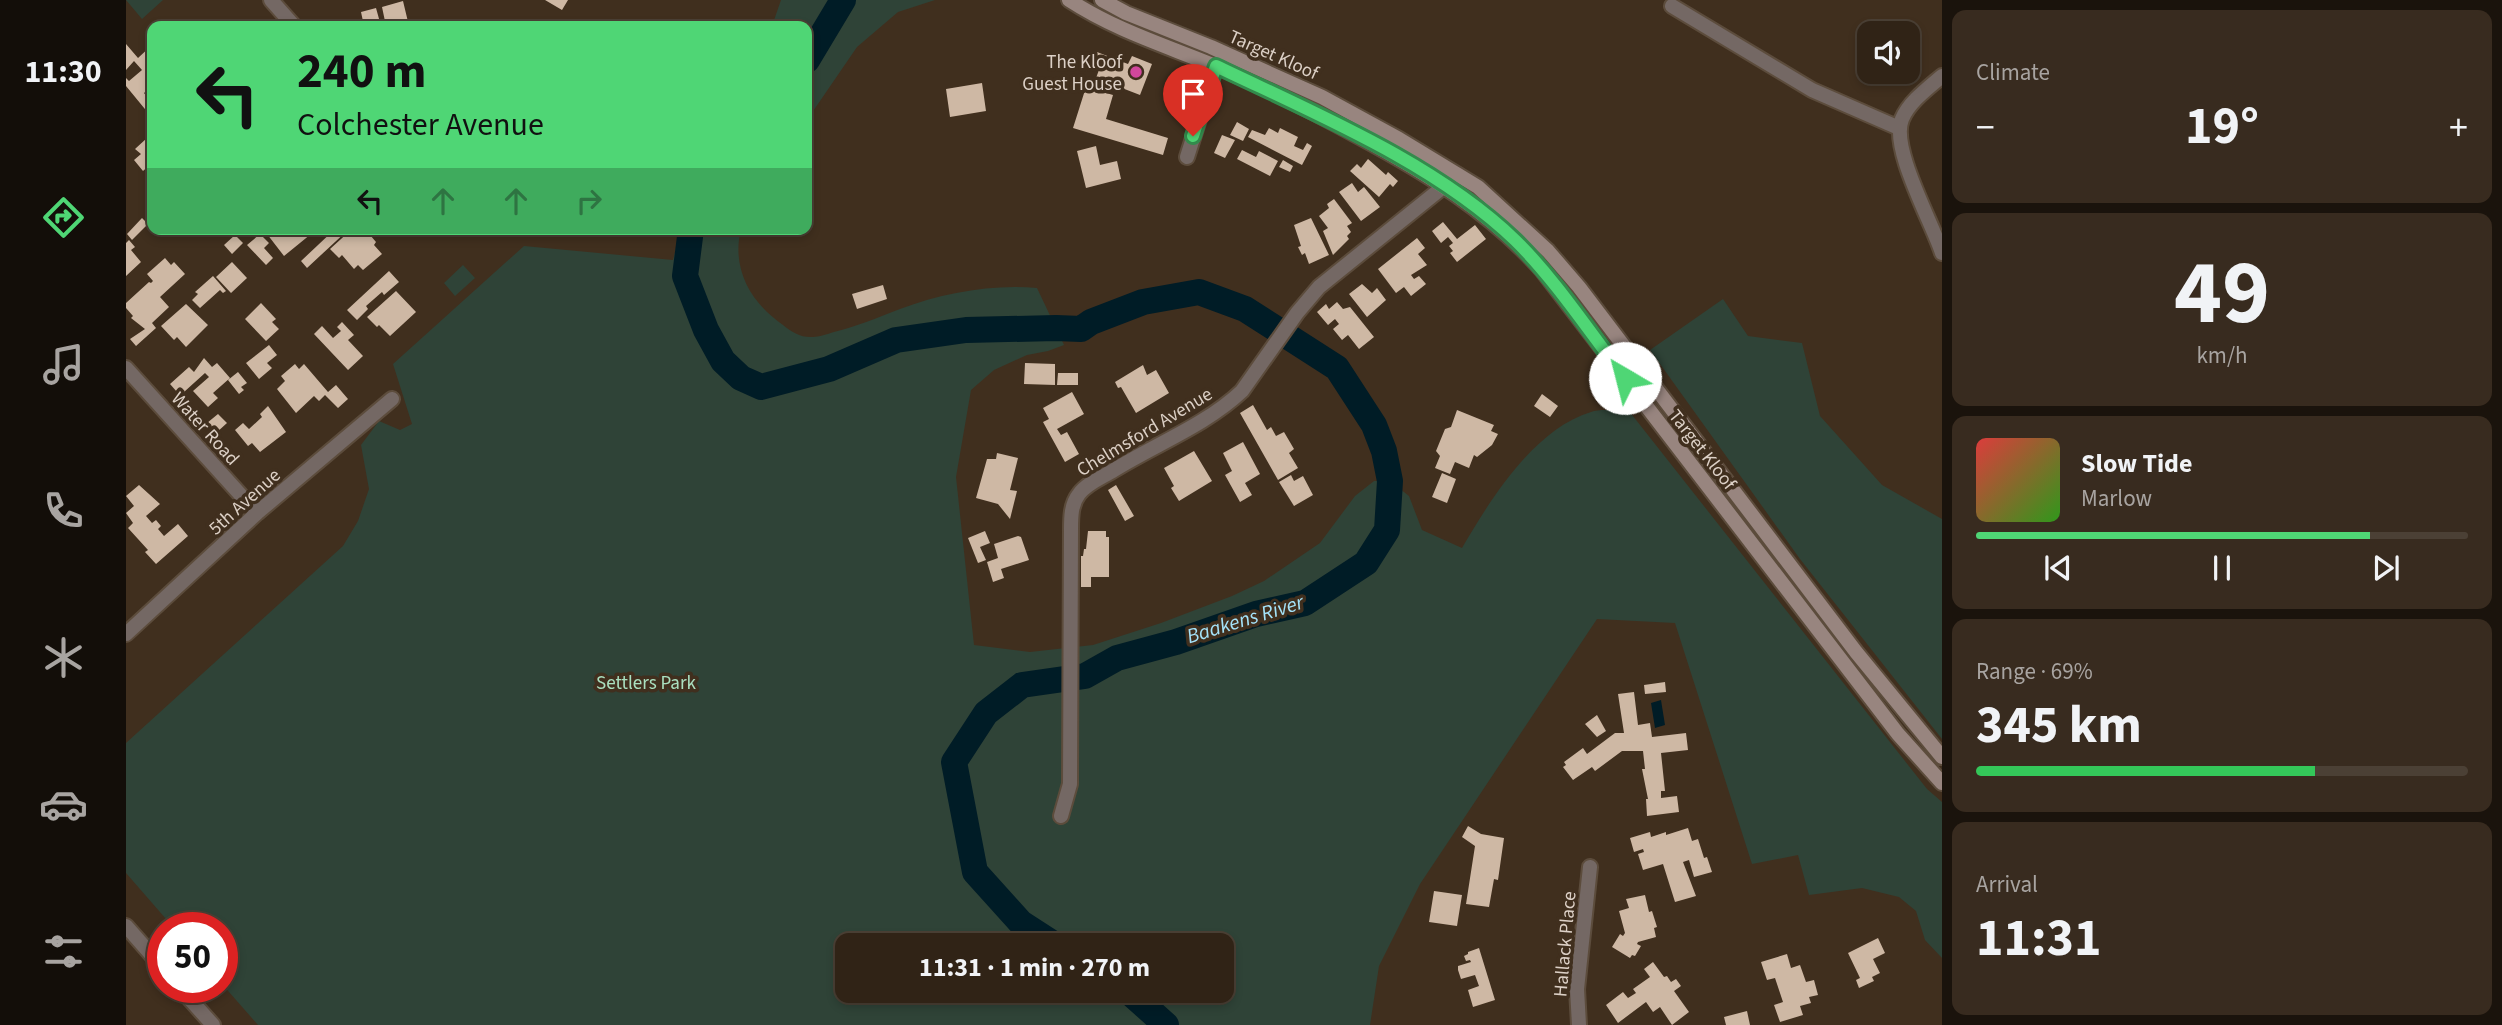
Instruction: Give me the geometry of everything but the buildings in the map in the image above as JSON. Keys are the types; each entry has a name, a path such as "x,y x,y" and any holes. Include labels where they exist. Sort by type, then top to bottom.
{"main road":[{"name":"Target Kloof","path":"1069,0 1109,24 1216,66 1323,117 1446,186 1516,242 1542,270 1898,734 1942,783"},
{"name":"Target Kloof","path":"1102,0 1126,13 1211,47 1338,104 1478,187 1548,251 1623,344 1856,652 1942,757"},
{"path":"1608,356 1623,344"}],"street":[{"path":"271,0 290,21"},
{"path":"1672,6 1812,90 1899,128"},
{"path":"1187,157 1216,66"},
{"path":"1942,76 1905,112 1899,128 1902,150 1942,253"},
{"name":"Chelmsford Avenue","path":"1060,816 1070,784 1073,503 1078,495 1119,467 1233,400 1319,287 1458,175"},
{"name":"Water Road","path":"126,368 257,513"},
{"name":"5th Avenue","path":"126,634 257,513 392,399"},
{"name":"Hallack Place","path":"1578,1025 1577,989 1590,867"},
{"path":"126,926 147,950"},
{"path":"193,1003 213,1025"}],"green space":[{"path":"126,0 163,0 142,19"},
{"path":"781,0 935,0 898,12 857,47 812,113 812,21 774,21"},
{"name":"Settlers Park","path":"679,235 740,235 741,271 753,296 786,328 805,337 842,330 916,303 950,294 1002,287 1037,288 1064,345 1027,355 994,370 971,390 956,477 974,645 1030,652 1093,645 1161,623 1264,581 1320,543 1355,496 1374,481 1390,481 1409,496 1422,530 1462,548 1500,488 1533,450 1551,434 1570,421 1595,411 1629,411 1927,789 1942,802 1942,958 1925,940 1916,911 1899,897 1862,888 1809,895 1798,855 1752,864 1675,623 1597,619 1420,884 1379,966 1370,1025 258,1025 238,1002 238,912 160,912 126,873 126,743 343,546 358,521 369,489 361,445 379,421 400,430 412,424 393,364 524,246 673,260"},
{"path":"463,265 475,278 455,296 444,283"},
{"path":"1723,299 1748,336 1802,343 1820,416 1882,485 1942,519 1942,739 1800,559 1650,350"}],"water":[{"path":"1661,700 1665,725 1655,728 1651,703"}],"waterway":[{"name":"Baakens River","path":"812,52 843,0"},
{"name":"Baakens River","path":"690,235 685,276 706,330 723,361 741,378 761,387 829,369 896,340 966,330 1081,329 1091,322 1143,302 1199,292 1245,309 1337,368 1374,425 1384,451 1390,481 1387,530 1366,563 1305,603 1256,614 1176,642 1117,658 1085,676 1022,685 986,713 954,762 975,872 1021,923 1036,933"},
{"name":"Baakens River","path":"1141,1003 1166,1025"}],"place":[{"name":"The Kloof Guest House","path":"1136,72"}],"route":[{"path":"1193,136 1216,66 1323,117 1393,155 1446,186 1516,242 1542,270 1625,378"}]}
